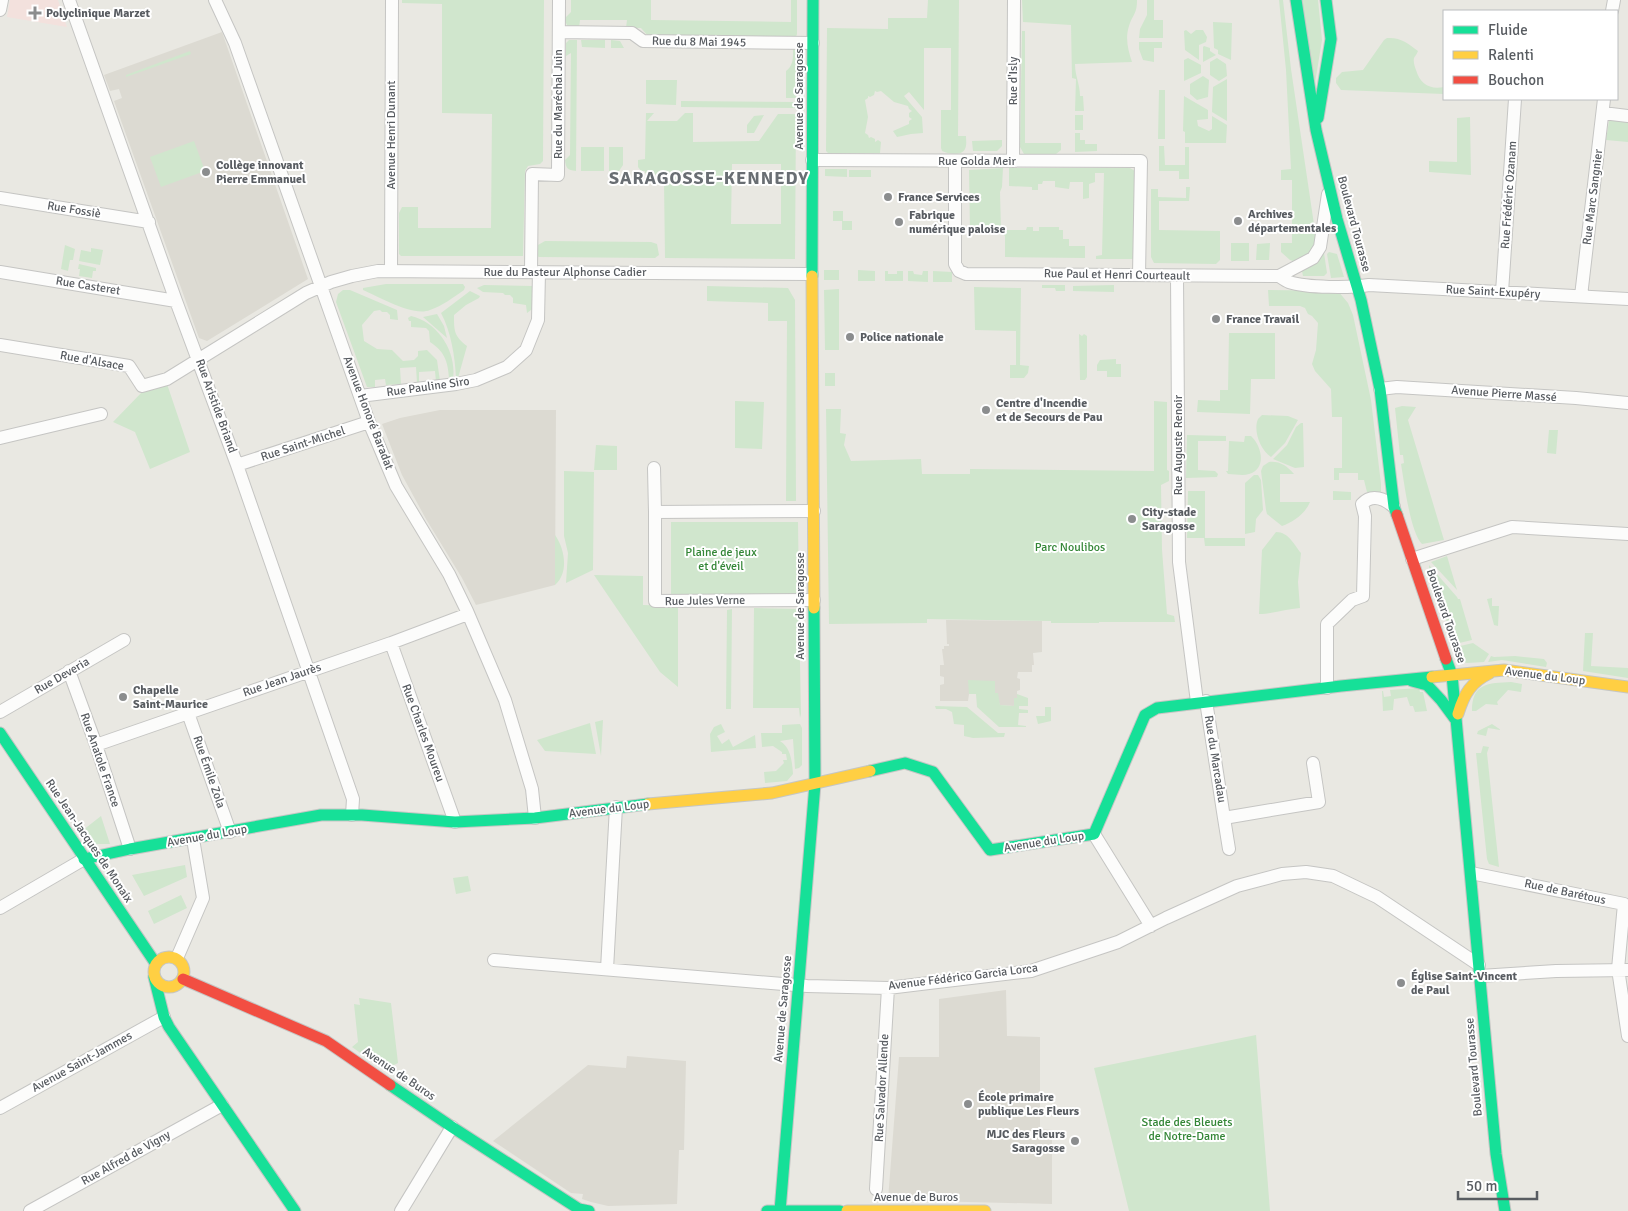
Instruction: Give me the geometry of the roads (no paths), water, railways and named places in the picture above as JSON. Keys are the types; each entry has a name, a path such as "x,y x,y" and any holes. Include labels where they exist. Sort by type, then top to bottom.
{"street":[{"path":"0,10 2,0"},
{"name":"Rue Aristide Briand","path":"69,0 176,301 237,465 309,671 353,799 352,815"},
{"name":"Avenue Honoré Baradat","path":"215,0 235,43 369,422 396,486 449,574 505,700 532,788 535,818"},
{"name":"Avenue Henri Dunant","path":"391,271 392,0"},
{"name":"Rue du Maréchal Juin","path":"535,272 532,174 558,174 559,0"},
{"name":"Avenue de Saragosse","path":"780,1211 815,784 812,274 813,0"},
{"name":"Rue d'Isly","path":"1012,161 1014,0"},
{"name":"Boulevard Tourasse","path":"1296,0 1316,130 1329,187 1358,287 1380,389 1394,507 1452,675 1496,1154 1505,1211"},
{"name":"Boulevard Tourasse","path":"1316,130 1331,39 1326,0"},
{"name":"Rue du 8 Mai 1945","path":"559,32 632,33 643,41 813,43"},
{"name":"Rue Frédéric Ozanam","path":"1502,292 1515,100"},
{"name":"Rue Marc Sangnier","path":"1581,296 1604,100"},
{"path":"1603,113 1628,116"},
{"name":"Rue Golda Meir","path":"812,160 1142,161 1139,275"},
{"name":"Rue Paul et Henri Courteault","path":"955,161 956,269 966,274 1279,276 1313,258 1320,247"},
{"path":"1320,247 1326,221 1329,187"},
{"name":"Rue Fossiè","path":"0,198 149,222"},
{"path":"1320,247 1332,242 1346,248"},
{"name":"Rue du Pasteur Alphonse Cadier","path":"199,359 306,293 352,276 391,271 812,274"},
{"name":"Rue Casteret","path":"0,272 176,301"},
{"name":"Rue Pauline Siro","path":"360,396 456,384 476,380 507,367 526,350 538,320 535,272"},
{"name":"Rue Auguste Renoir","path":"1177,276 1179,562 1202,702"},
{"name":"Rue Paul et Henri Courteault","path":"1279,276 1290,282 1306,285 1358,287"},
{"name":"Rue Saint-Exupéry","path":"1358,287 1370,286 1628,299"},
{"name":"Rue d'Alsace","path":"0,345 130,366 142,386 167,379 199,359"},
{"name":"Avenue Pierre Massé","path":"1380,389 1398,387 1628,403"},
{"path":"0,438 101,414"},
{"name":"Rue Saint-Michel","path":"237,465 369,422"},
{"name":"Rue Jules Verne","path":"654,468 655,601 814,600"},
{"path":"1327,688 1327,624 1352,600 1364,596 1366,516 1362,504 1366,500 1378,498 1394,507"},
{"path":"655,512 814,512"},
{"path":"1412,559 1512,527 1628,534"},
{"name":"Rue Jean Jaurès","path":"96,745 391,643 468,614"},
{"name":"Rue Deveria","path":"0,712 124,640"},
{"name":"Rue Charles Moureu","path":"391,643 455,822"},
{"name":"Rue Anatole France","path":"69,671 96,745 130,849"},
{"path":"1456,721 1465,693 1476,679 1494,671"},
{"name":"Avenue du Loup","path":"1094,834 1145,715 1157,708 1494,671 1513,671 1628,688"},
{"path":"1407,680 1427,685 1456,721"},
{"name":"Rue du Marcadau","path":"1202,702 1229,849"},
{"name":"Rue Émile Zola","path":"188,713 230,832"},
{"name":"Rue Jean-Jacques de Monaix","path":"0,733 156,964"},
{"name":"Avenue du Loup","path":"84,858 321,815 352,815 455,822 535,818 616,807 772,793 905,763 933,772 990,850 1094,834"},
{"name":"Rue du Marcadau","path":"1224,818 1319,802 1313,763"},
{"path":"608,968 616,807"},
{"name":"Avenue du Loup","path":"1094,834 1151,926"},
{"path":"177,958 203,898 193,839"},
{"path":"0,908 84,858"},
{"name":"Avenue Fédérico Garcia Lorca","path":"494,960 798,985 888,988 1031,971 1118,942 1237,886 1282,874 1306,872 1334,876 1377,897 1480,971"},
{"name":"Rue de Barétous","path":"1470,874 1624,904 1623,969"},
{"path":"164,1017 184,970 183,965 177,958 167,956 159,960 154,968 154,977 164,1017 268,1174 295,1211"},
{"path":"1480,971 1623,969 1628,1036"},
{"path":"154,977 165,987 179,983"},
{"name":"Avenue de Buros","path":"179,983 326,1040 452,1128 579,1209 589,1211"},
{"name":"Rue Salvador Allende","path":"876,1189 888,988"},
{"name":"Avenue Saint-Jammes","path":"0,1108 164,1017"},
{"name":"Rue Alfred de Vigny","path":"30,1211 222,1105"},
{"path":"401,1211 452,1128"},
{"path":"767,1211 840,1211"},
{"name":"Avenue de Buros","path":"847,1211 982,1211"}],"place":[{"name":"Polyclinique Marzet","path":"35,13"},
{"name":"Collège innovant Pierre Emmanuel","path":"206,172"},
{"name":"France Services","path":"888,197"},
{"name":"Archives départementales","path":"1238,221"},
{"name":"Fabrique numérique paloise","path":"899,222"},
{"name":"France Travail","path":"1216,319"},
{"name":"Police nationale","path":"850,337"},
{"name":"Centre d'Incendie et de Secours de Pau","path":"986,410"},
{"name":"City-stade Saragosse","path":"1132,519"},
{"name":"Chapelle Saint-Maurice","path":"123,697"},
{"name":"Église Saint-Vincent de Paul","path":"1401,983"},
{"name":"École primaire publique Les Fleurs","path":"968,1104"},
{"name":"MJC des Fleurs Saragosse","path":"1075,1141"}],"district":[{"name":"SARAGOSSE-KENNEDY","path":"709,178"}],"park label":[{"name":"Parc Noulibos","path":"1070,547"},
{"name":"Plaine de jeux et d'éveil","path":"721,559"},
{"name":"Stade des Bleuets de Notre-Dame","path":"1187,1129"}]}
